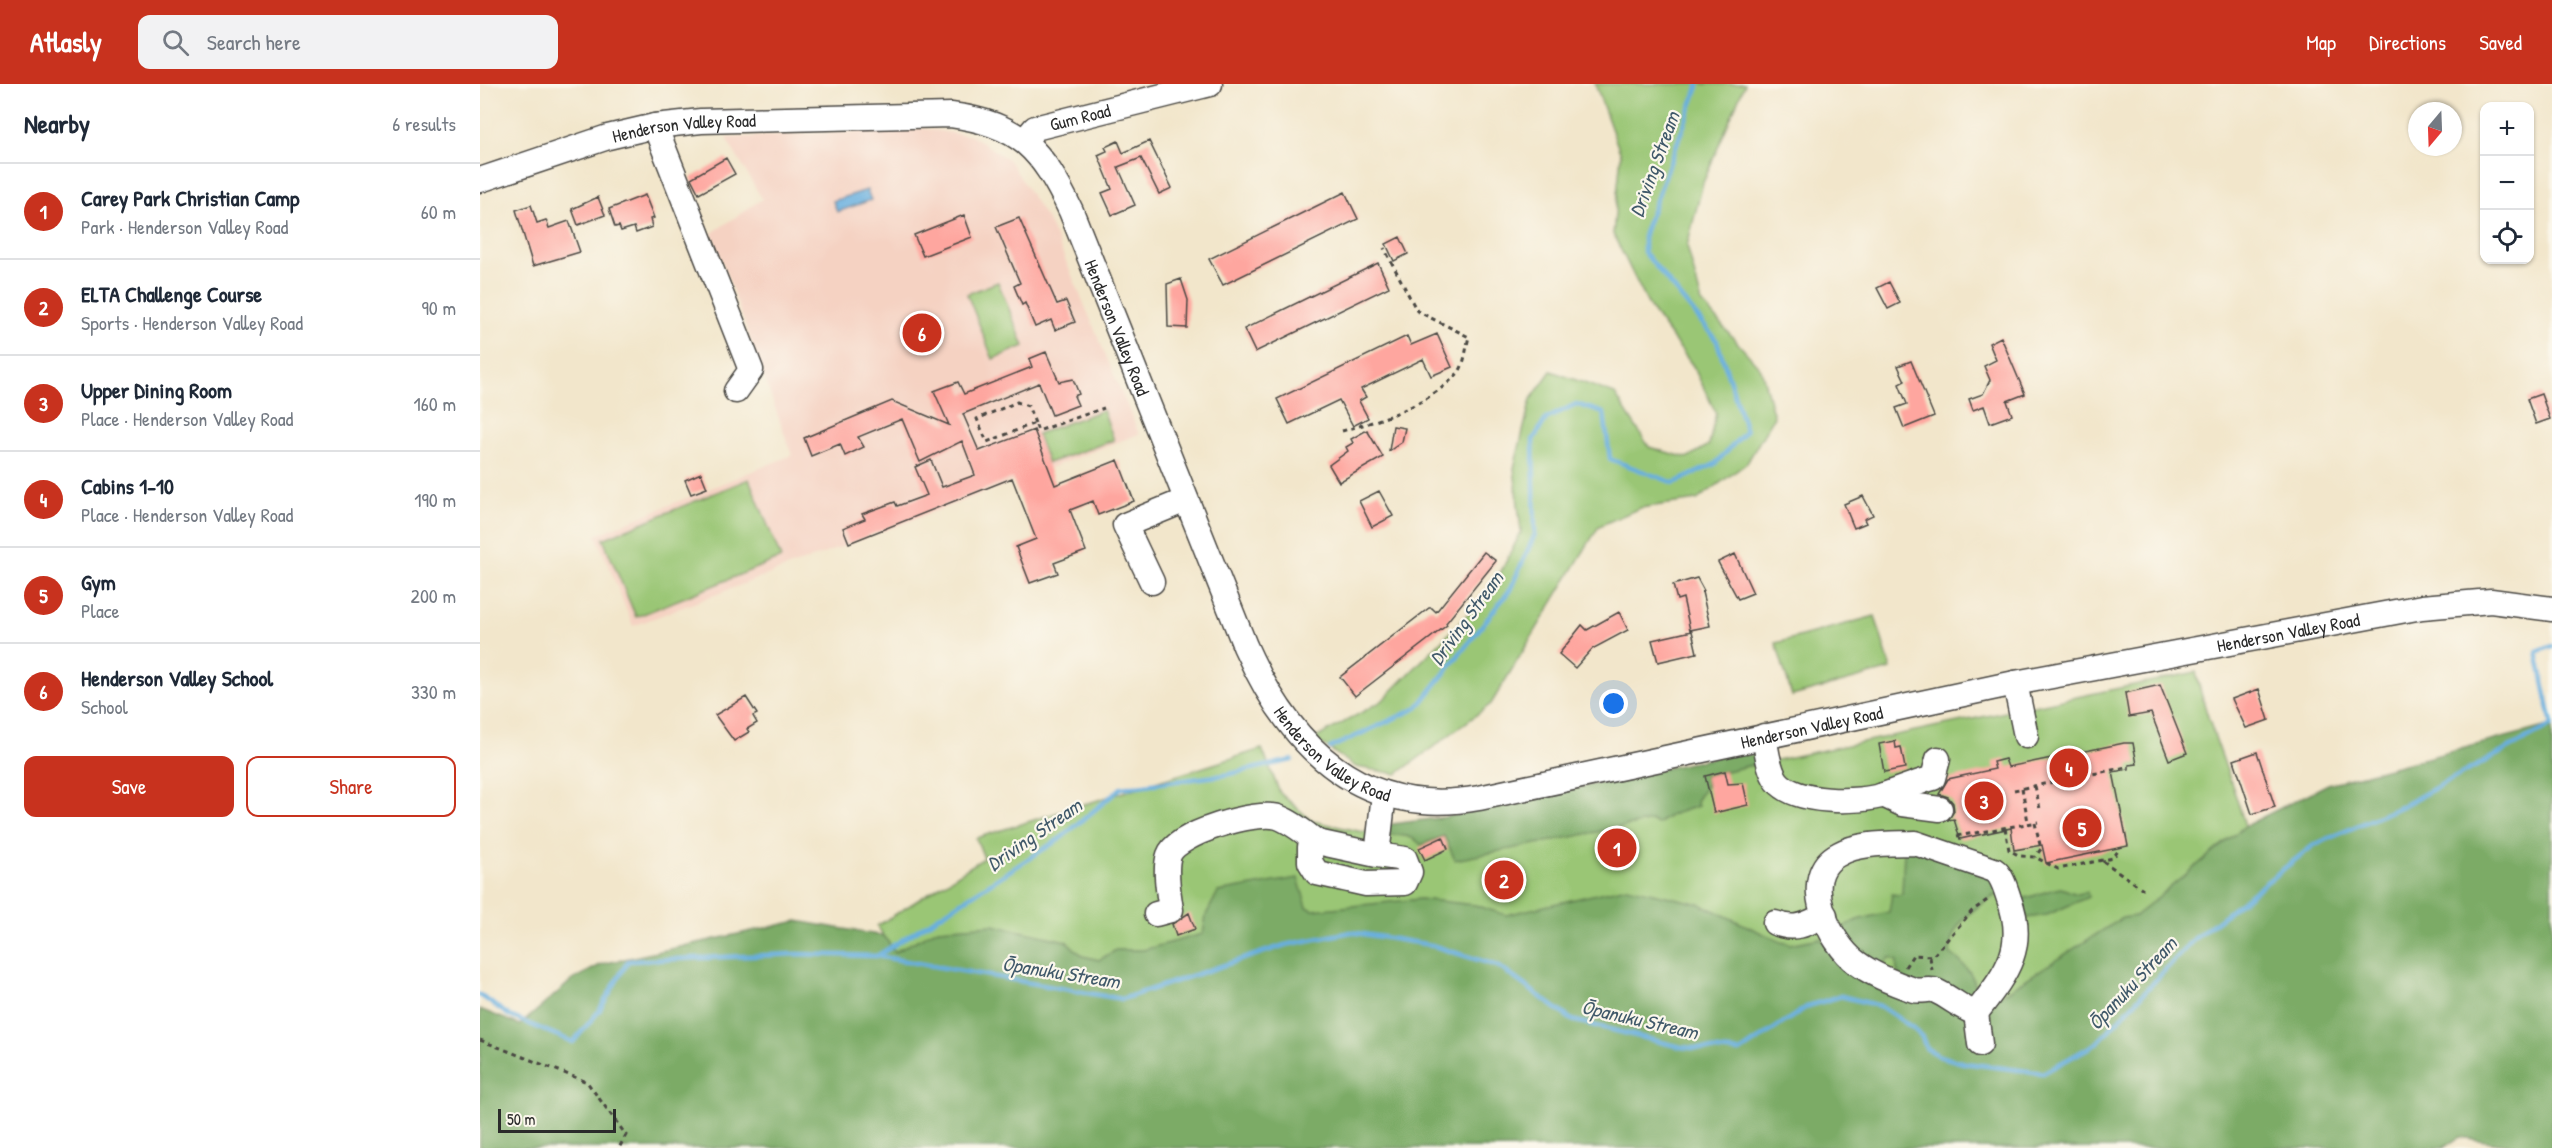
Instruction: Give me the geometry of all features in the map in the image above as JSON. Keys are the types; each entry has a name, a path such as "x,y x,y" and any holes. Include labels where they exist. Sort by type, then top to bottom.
{"street":[{"name":"Gum Road","path":"1025,140 1035,128 1210,84"},
{"name":"Henderson Valley Road","path":"480,180 609,137 655,126 701,121 951,115 990,123 1025,140 1047,164 1071,211 1245,646 1278,710 1292,730 1329,765 1366,788 1411,800 1458,802 2016,683 2422,607 2491,601 2552,609"},
{"path":"655,126 751,370 736,392"},
{"path":"1152,582 1125,525 1186,500"},
{"path":"2016,683 2026,736"},
{"path":"1764,736 1770,768 1777,782 1801,796 1816,799 1883,795 1933,778 1938,759"},
{"path":"1377,855 1384,794"},
{"path":"1883,795 1893,801 1926,802 1915,843"},
{"path":"1173,910 1169,856 1180,842 1233,821 1262,815 1278,817 1317,842 1405,859 1410,872 1405,883 1366,884 1317,873 1310,862 1310,847 1317,842"},
{"path":"1976,1013 1934,990 1915,990 1857,963 1844,952 1834,938 1820,898 1820,880 1832,858 1846,851 1863,847 1915,843 1958,845 1998,873 2013,908 2016,937 2011,962 1976,1013 1980,1044"},
{"path":"1775,923 1787,928 1803,926 1825,915"}],"path":[{"path":"1342,430 1375,422 1430,396 1460,371 1469,337 1417,311 1384,248"},
{"path":"1035,423 987,442 977,419 1017,402 1028,406 1035,423 1038,431 1104,408"},
{"path":"2014,790 2127,767"},
{"path":"2035,786 2040,809"},
{"path":"2022,788 2028,823"},
{"path":"1958,845 2006,828 2036,822 2040,849 2035,857"},
{"path":"2006,828 2009,850 2020,856 2035,857 2058,869 2113,858 2120,848"},
{"path":"2102,861 2143,889 2146,885"},
{"path":"1905,966 1913,955 1930,957 1952,937 1972,911 1992,896"},
{"path":"1930,957 1932,970"},
{"path":"480,1040 587,1082 626,1135 619,1148"}],"shaded area":[{"path":"921,128 972,136 1009,160 1051,226 1139,434 633,626 596,535 792,455 712,233 762,199 726,138"}],"green space":[{"path":"1595,84 1745,84 1703,183 1687,246 1702,303 1761,369 1774,417 1747,463 1697,500 1640,508 1599,526 1491,704 1397,774 1356,767 1314,739 1382,701 1491,591 1521,532 1514,468 1531,399 1551,371 1615,394 1649,447 1687,458 1709,445 1716,413 1693,366 1650,308 1613,234 1621,155"},
{"path":"998,282 1024,346 993,359 967,294"},
{"path":"1103,410 1114,440 1048,463 1037,434"},
{"path":"749,479 781,558 636,617 603,539"},
{"path":"1875,616 1891,669 1792,696 1776,643"},
{"path":"2196,672 2206,711 2245,826 2049,1036 1120,989 895,953 877,926 984,858 976,838 1262,749 1280,793 1312,821 1363,832 1433,832"},
{"path":"2552,725 2552,1148 2529,1148 2460,1137 2443,1148 480,1148 480,1009 520,1025 572,980 602,964 797,921 884,936 895,952 938,929 993,925 1066,941 1083,956 1099,960 1116,950 1143,950 1203,934 1206,915 1218,892 1298,878 1307,907 1313,910 1420,899 1475,905 1506,915 1627,887 1700,904 1781,942 1790,944 1820,938 1843,966 1855,976 1884,990 1924,1001 1925,991 1921,986 1899,976 1897,961 1889,958 1881,969 1873,970 1846,948 1842,928 1857,920 1889,912 1892,894 1902,893 1904,852 1915,844 1969,864 1997,881 1999,893 1966,917 1954,933 1951,942 1950,953 1972,976 1976,987 1973,1013 2122,918 2135,916 2245,826 2328,784"},
{"path":"1734,753 1755,756 1760,763 1705,776 1707,784 1696,801 1698,806 1673,814 1657,824 1652,821 1455,860 1444,836 1421,845 1409,837 1385,835 1385,825 1446,817"},
{"path":"2061,888 2077,894 2087,892 2088,897 2047,915 2027,918 2020,899"}],"water":[{"path":"867,190 871,200 837,212 833,201"}],"building":[{"path":"1118,141 1123,153 1149,141 1172,188 1159,194 1141,158 1118,167 1135,205 1112,215 1102,193 1112,189 1098,155 1107,151 1105,147"},
{"path":"726,158 735,174 699,194 691,178"},
{"path":"1345,192 1358,219 1223,285 1209,259"},
{"path":"645,195 654,218 650,219 652,227 636,233 634,227 621,231 619,226 615,227 609,209"},
{"path":"598,197 605,215 578,225 572,209"},
{"path":"531,205 537,223 546,220 549,228 569,221 580,252 533,266 516,210"},
{"path":"964,215 972,237 923,256 914,235"},
{"path":"1019,218 1057,304 1066,301 1075,322 1055,330 1051,320 1035,327 1025,303 1022,305 1014,286 1020,283 996,227"},
{"path":"1400,237 1408,254 1394,261 1386,244"},
{"path":"1378,263 1389,287 1255,352 1244,329"},
{"path":"1181,279 1188,300 1187,328 1168,327 1167,284"},
{"path":"1889,282 1900,303 1888,309 1877,288"},
{"path":"1437,334 1452,367 1431,376 1423,359 1361,389 1366,397 1359,401 1368,418 1353,426 1339,400 1289,424 1277,399 1407,336 1411,345"},
{"path":"2001,337 2025,394 2007,401 2012,415 1990,423 1984,406 1973,410 1969,399 1983,394 1990,380 1984,366 1996,360 1989,343"},
{"path":"1046,352 1059,382 1073,379 1079,394 1074,396 1078,405 1052,415 1039,383 963,414 979,451 1034,430 1055,485 1118,460 1134,501 1098,515 1093,501 1070,510 1086,551 1054,563 1058,573 1030,583 1016,547 1036,539 1012,478 849,543 843,528 865,519 862,514 895,502 897,506 927,495 915,467 931,460 942,487 975,475 962,441 920,462 902,419 858,437 864,447 845,456 840,444 811,456 804,438 892,401 949,425 934,391 958,382 964,394 1032,367 1029,359"},
{"path":"1911,361 1934,416 1904,428 1896,408 1907,404 1899,384 1905,381 1898,366"},
{"path":"2541,394 2550,419 2536,424 2527,399"},
{"path":"1393,426 1405,428 1402,442 1389,451"},
{"path":"1367,430 1383,457 1339,482 1329,465 1348,451 1346,447 1353,443 1351,439"},
{"path":"701,473 707,488 691,494 685,480"},
{"path":"1379,491 1393,516 1372,527 1359,501"},
{"path":"1863,496 1873,515 1864,519 1866,523 1854,528 1844,504"},
{"path":"1484,552 1496,561 1446,623 1447,625 1355,696 1340,677 1429,608 1436,612"},
{"path":"1735,554 1753,593 1738,599 1718,562"},
{"path":"1697,578 1704,591 1702,592 1710,626 1690,630 1683,598 1677,600 1673,585"},
{"path":"1619,612 1628,630 1592,649 1575,668 1559,654 1582,625 1587,630"},
{"path":"1692,631 1697,653 1658,662 1652,640"},
{"path":"2160,685 2187,753 2169,760 2151,713 2129,717 2125,693"},
{"path":"2259,689 2269,720 2246,728 2232,699"},
{"path":"746,697 757,714 753,716 757,723 747,729 749,732 734,741 715,715"},
{"path":"1895,741 1896,748 1901,747 1905,768 1884,772 1879,744"},
{"path":"2133,743 2137,764 2129,765 2129,769 2113,772 2128,846 2046,863 2042,845 2014,850 2011,828 1960,839 1954,819 1948,820 1954,811 1953,803 1948,797 1939,794 1948,779 1995,769 1993,762 2005,759 2008,767"},
{"path":"2257,752 2275,807 2252,814 2234,760"},
{"path":"1725,771 1728,784 1743,783 1748,805 1714,813 1705,776"},
{"path":"1443,837 1448,849 1425,860 1419,848"},
{"path":"1189,913 1195,929 1176,936 1172,924"}],"waterway":[{"name":"Driving Stream","path":"1330,748 1417,708 1510,590 1535,534 1533,440 1546,419 1576,404 1604,413 1610,459 1674,483 1715,464 1746,431 1717,341 1644,252 1644,233 1699,84"},
{"path":"2552,646 2537,652 2552,725"},
{"name":"Ōpanuku Stream","path":"480,995 510,1016 573,1042 599,1011 628,961 796,954 877,956 1122,999 1285,945 1351,932 1431,945 1498,966 1572,1020 1681,1047 1740,1052 1808,1006 1841,996 1880,1006 1913,1028 1922,1037 1926,1048 1939,1056 1964,1063 2043,1073 2097,1043 2195,938 2314,845 2402,806 2552,725"},
{"name":"Driving Stream","path":"877,956 1061,838 1121,788 1225,775 1292,760"}],"place":[{"name":"Henderson Valley School","path":"922,333"},
{"name":"Cabins 1-10","path":"2069,768"},
{"name":"Upper Dining Room","path":"1984,801"},
{"name":"Gym","path":"2082,828"},
{"name":"Carey Park Christian Camp","path":"1617,848"},
{"name":"ELTA Challenge Course","path":"1504,880"}]}
